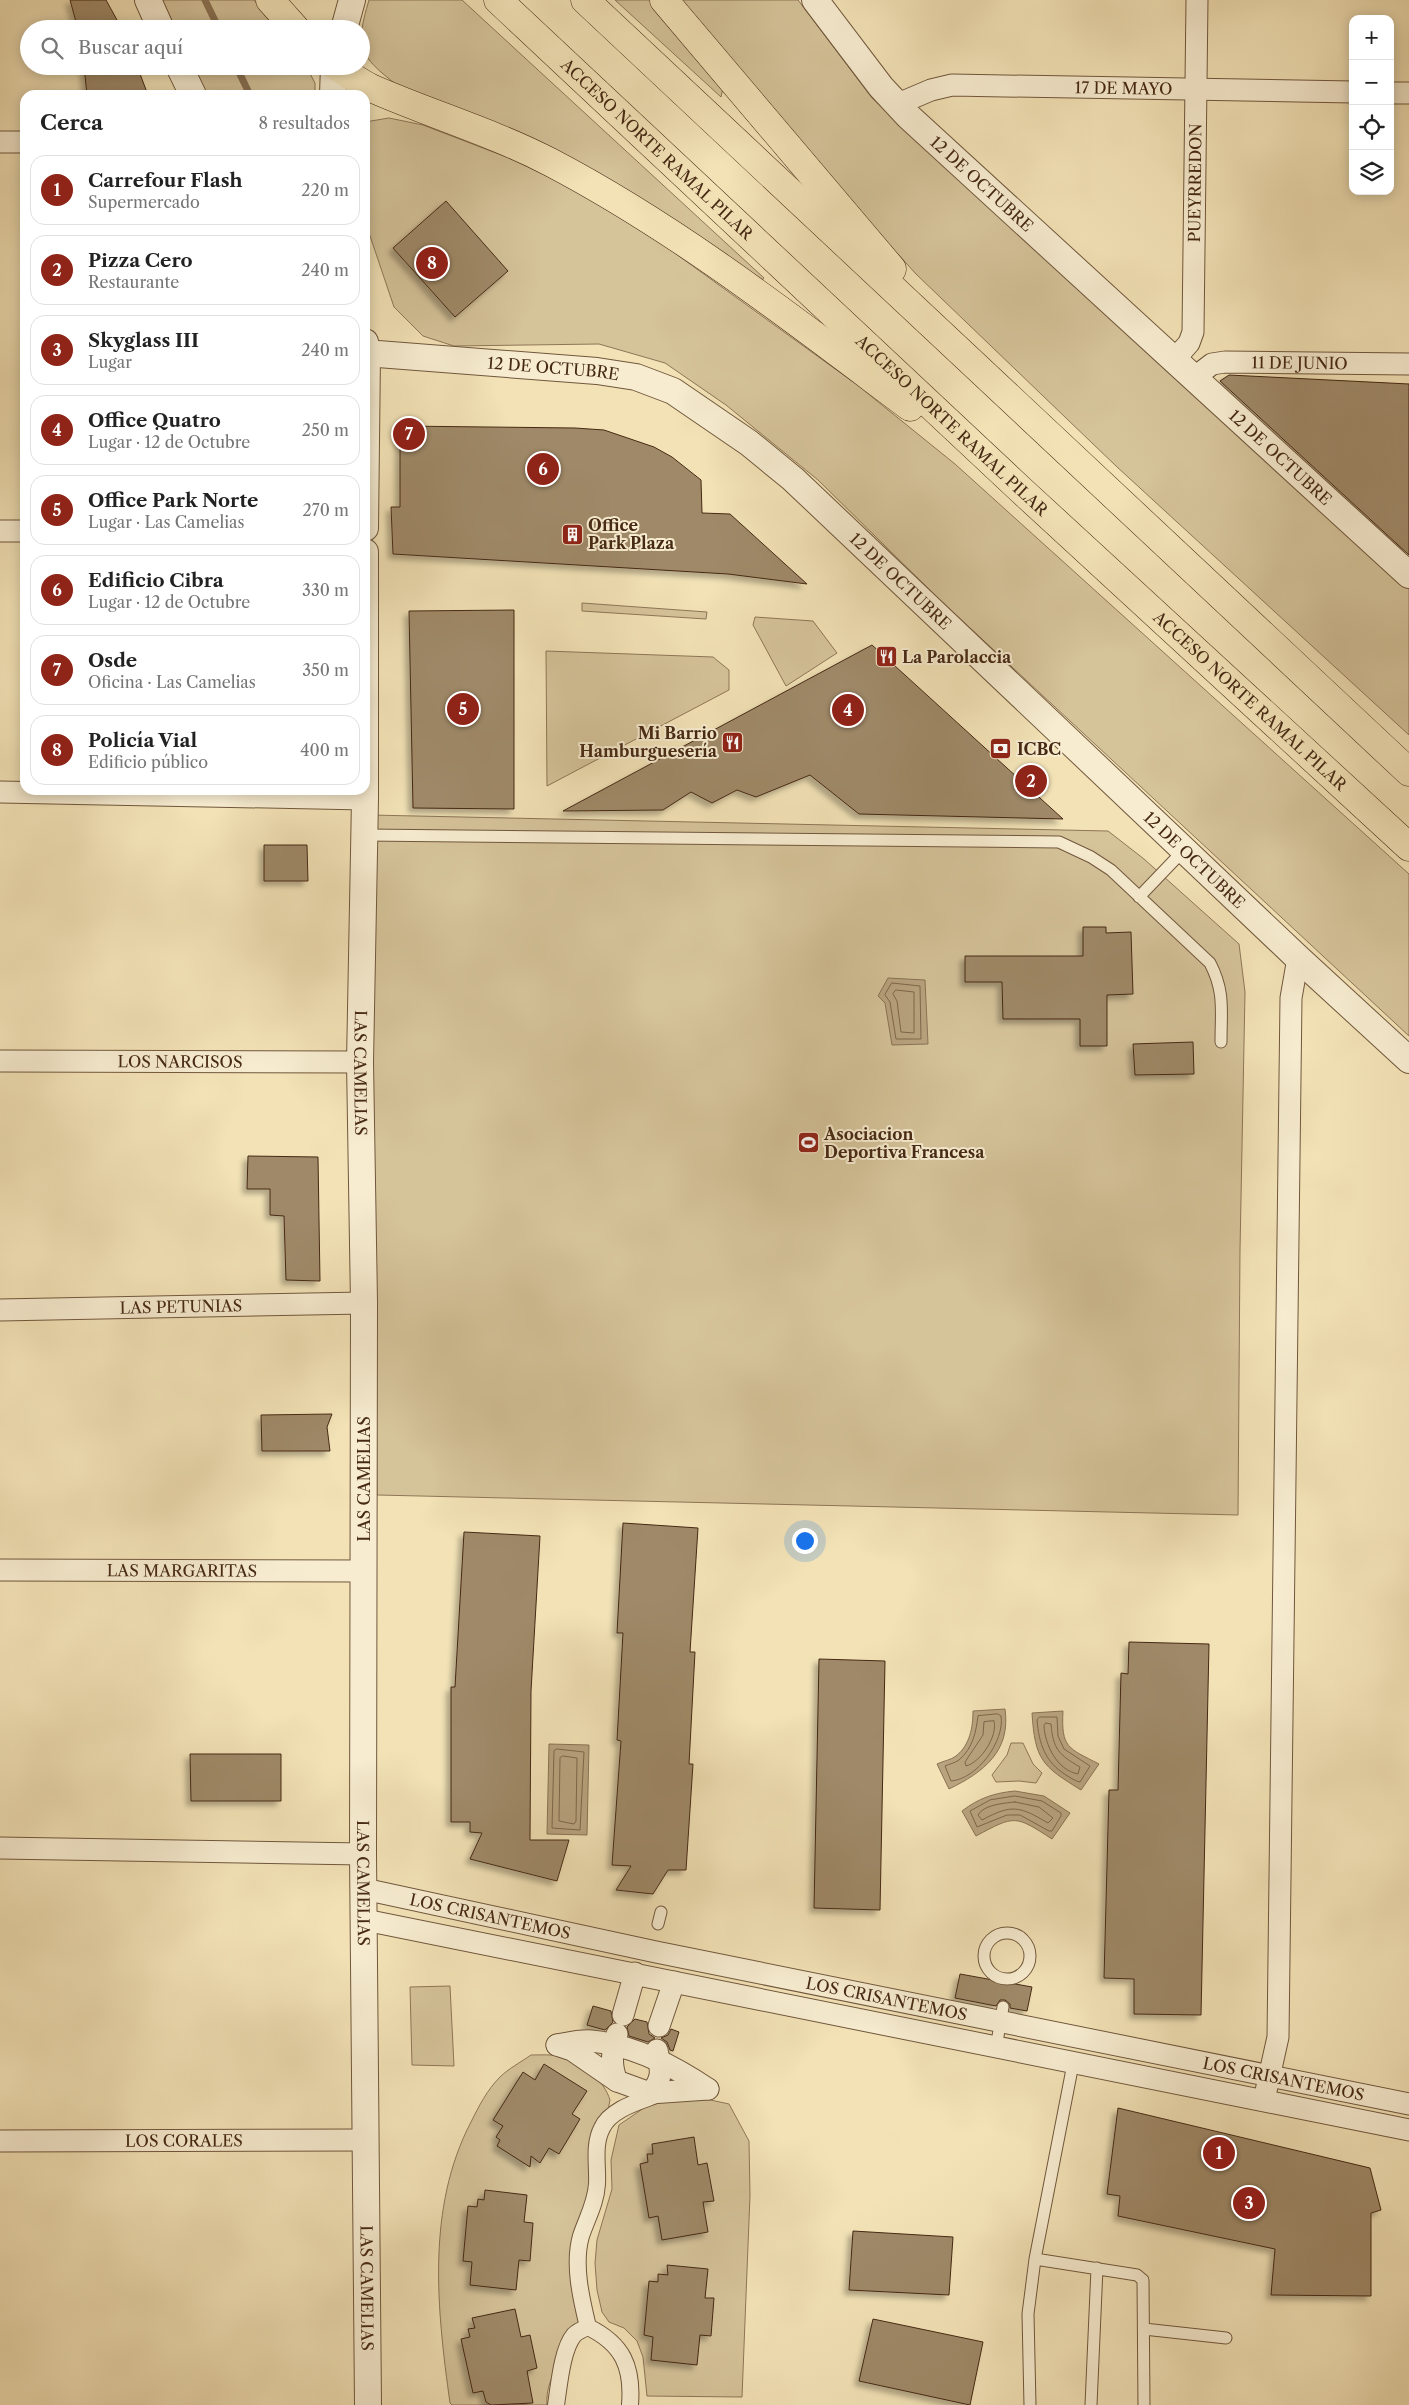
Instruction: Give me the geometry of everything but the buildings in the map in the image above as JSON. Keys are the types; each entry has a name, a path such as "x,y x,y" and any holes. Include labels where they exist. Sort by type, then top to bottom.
{"highway":[{"path":"270,0 288,20"},
{"name":"ACCESO NORTE RAMAL PILAR","path":"498,0 1021,490 1409,847"},
{"path":"585,0 979,372 1409,772"},
{"path":"664,0 979,372"},
{"path":"350,75 369,87 506,142 548,161 613,198 689,245 775,306 1021,490"}],"street":[{"path":"148,0 157,20"},
{"path":"346,20 352,0"},
{"name":"12 DE OCTUBRE","path":"815,0 881,87 898,104 1409,575"},
{"name":"PUEYRREDON","path":"1175,359 1189,343 1193,332 1197,0"},
{"path":"183,75 191,90"},
{"path":"333,90 334,75"},
{"name":"17 DE MAYO","path":"898,104 931,90 952,85 1197,91 1349,92"},
{"path":"1394,93 1409,93"},
{"path":"0,142 20,142"},
{"name":"12 DE OCTUBRE","path":"370,349 597,371 636,377 672,391 749,442 793,479 1298,958 1409,1060"},
{"name":"11 DE JUNIO","path":"1195,377 1212,364 1225,362 1409,364"},
{"path":"0,531 20,531"},
{"path":"0,792 20,792"},
{"path":"182,795 365,798"},
{"name":"LAS CAMELIAS","path":"365,798 360,1062 364,1303 363,1854 366,1920 368,2405"},
{"path":"1264,2100 1278,2037 1291,998 1298,958"},
{"name":"LOS NARCISOS","path":"0,1060 360,1062"},
{"name":"LAS PETUNIAS","path":"0,1310 364,1303"},
{"name":"LAS MARGARITAS","path":"0,1570 364,1571"},
{"path":"0,1848 363,1854"},
{"name":"LOS CRISANTEMOS","path":"364,1889 656,1946 810,1983 1001,2014 1270,2075 1409,2104"},
{"name":"LOS CRISANTEMOS","path":"366,1920 644,1975 1073,2064 1409,2130"},
{"path":"617,2081 612,2069 618,2032 656,1946"},
{"path":"588,2327 581,2295 578,2261 581,2237 592,2210 597,2185 597,2153 602,2127 612,2116 655,2093 661,2080 662,2072 658,2044 674,1982"},
{"path":"805,2008 810,1983"},
{"path":"618,2032 658,2044 708,2090 655,2093 617,2081 572,2050 557,2045 590,2041 618,2032"},
{"name":"LOS CORALES","path":"0,2141 366,2140"},
{"path":"556,2405 560,2378 570,2341 576,2333 588,2327 602,2333 617,2347 632,2382 630,2405"}],"lane":[{"path":"364,835 1059,842 1091,857 1111,870 1210,963 1219,980 1222,993 1221,1042"},
{"path":"1139,897 1184,850"},
{"path":"658,1924 660,1912"},
{"path":"1008,1933 1015,1934 1027,1944 1031,1958 1024,1972 1008,1981 998,1978 992,1973 986,1965 984,1958 988,1943 993,1937 1008,1933"},
{"path":"996,2048 1001,2014"},
{"path":"1030,2405 1028,2314 1034,2259 1073,2064"},
{"path":"1034,2259 1137,2275 1143,2280 1144,2405"},
{"path":"1091,2405 1097,2268"},
{"path":"1144,2329 1226,2338"}],"shaded area":[{"path":"162,0 254,0 269,20 171,20"},
{"path":"369,0 462,0 764,278 759,284 397,85 370,61 370,20 364,20"},
{"path":"615,0 654,0 723,88 721,97"},
{"path":"676,0 798,0 872,98 1409,588 1409,735 1116,466 916,274 815,163"},
{"path":"196,75 311,75 315,83 315,90 203,90"},
{"path":"389,118 423,125 514,160 587,196 665,246 856,384 955,464 1409,874 1409,1036 941,601 818,480 726,405 665,363 599,344 454,346 423,336 394,307 370,236 370,121"},
{"path":"582,603 707,612 706,619 582,611"},
{"path":"755,617 813,621 837,653 786,686 753,625"},
{"path":"546,651 713,657 729,670 729,690 547,786"},
{"name":"Asociacion Deportiva Francesa","path":"370,815 1108,831 1144,859 1239,944 1245,992 1240,1250 1238,1515 377,1495"},
{"path":"1011,1743 1023,1743 1033,1764 1042,1773 1036,1783 1019,1781 996,1782 992,1775 1007,1755"},
{"path":"450,1986 454,2066 412,2065 410,1987"},
{"path":"531,2055 558,2056 578,2063 598,2079 610,2100 580,2249 591,2319 555,2370 547,2393 547,2405 452,2405 450,2403 445,2368 439,2296 441,2224 447,2189 457,2155 484,2098 503,2074"},
{"path":"692,2096 729,2104 749,2141 750,2195 742,2397 647,2396 643,2357 637,2341 624,2328 609,2322 602,2312 597,2290 595,2263 597,2240 612,2189 611,2160 619,2125 657,2099"}],"water":[{"path":"888,978 925,980 928,1044 892,1045 885,1003 878,996"},
{"path":"1005,1709 1006,1724 1004,1737 992,1758 973,1775 949,1789 937,1764 954,1757 965,1747 971,1729 973,1711"},
{"path":"1063,1711 1063,1733 1065,1740 1073,1750 1099,1764 1081,1790 1049,1767 1043,1760 1035,1741 1032,1713"},
{"path":"549,1744 589,1745 587,1835 547,1834"},
{"path":"1015,1791 1044,1796 1070,1813 1052,1839 1030,1825 1015,1821 999,1824 976,1836 962,1811 987,1797"}],"waterway":[{"path":"205,0 215,20"},
{"path":"240,75 248,90"}],"place":[{"name":"Policía Vial","path":"432,263"},
{"name":"Osde","path":"409,434"},
{"name":"Edificio Cibra","path":"543,469"},
{"name":"Office Park Plaza","path":"572,534"},
{"name":"La Parolaccia","path":"886,657"},
{"name":"Office Park Norte","path":"463,709"},
{"name":"Office Quatro","path":"848,710"},
{"name":"Mi Barrio Hamburguesería","path":"733,742"},
{"name":"ICBC","path":"1001,749"},
{"name":"Pizza Cero","path":"1031,781"},
{"name":"Asociacion Deportiva Francesa","path":"808,1143"},
{"name":"Carrefour Flash","path":"1219,2153"},
{"name":"Skyglass III","path":"1249,2203"}]}
